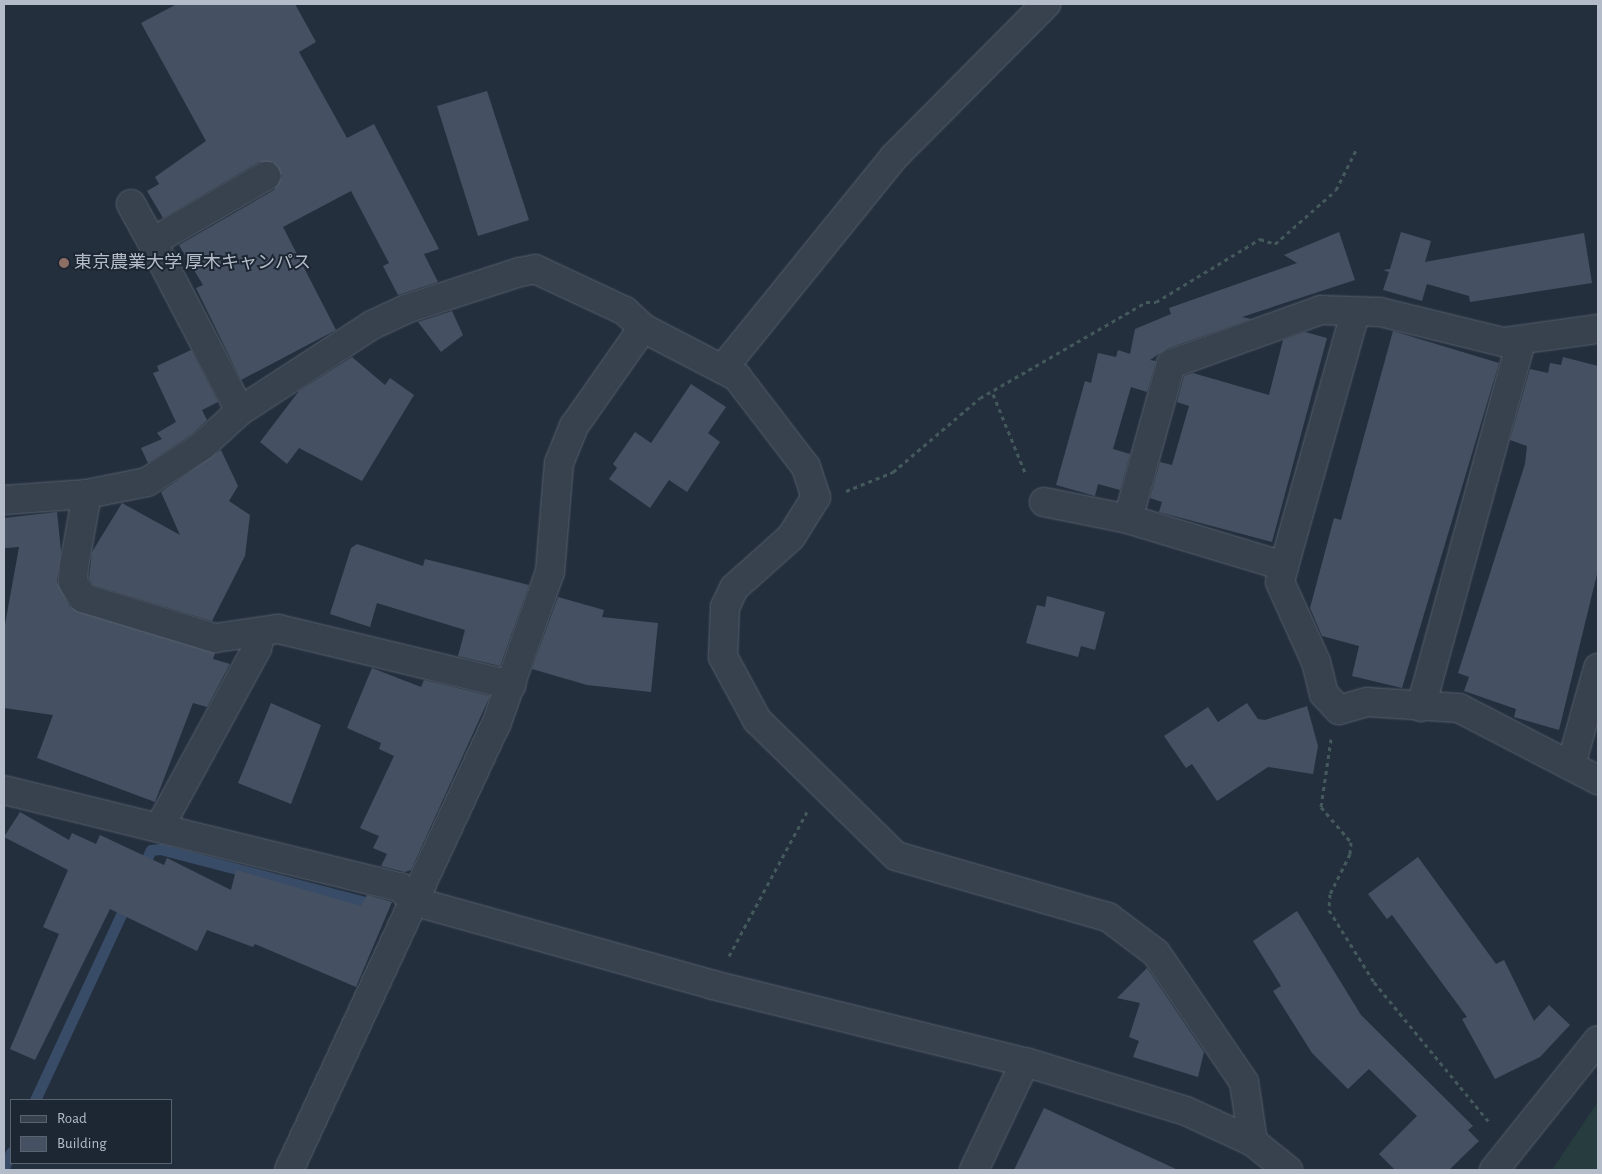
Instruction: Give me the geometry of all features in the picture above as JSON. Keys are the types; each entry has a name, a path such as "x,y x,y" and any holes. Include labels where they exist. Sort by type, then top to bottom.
{"street":[{"path":"724,367 894,157 1046,4"},
{"path":"152,242 266,176"},
{"path":"131,204 240,411"},
{"path":"4,500 88,494 147,482 202,446 240,411 380,321 535,269 625,311 643,328 724,367 737,376 806,467 816,497 791,537 734,588 725,607 723,657 757,720 821,785 896,856 1108,917 1156,953 1244,1082 1253,1142"},
{"path":"1128,519 1171,364 1321,310 1355,313 1380,312 1503,342 1520,342 1598,329"},
{"path":"1355,313 1280,582 1316,662 1324,694 1339,710 1367,702 1459,708 1598,780"},
{"path":"289,1170 511,685 550,572 559,463 574,426 643,328"},
{"path":"1421,707 1520,342"},
{"path":"88,494 74,566 73,582 83,598 215,638 278,629 511,685"},
{"path":"1044,502 1128,519 1284,566"},
{"path":"159,828 257,648 261,632"},
{"path":"1571,765 1598,668"},
{"path":"4,790 400,887 413,901 713,985 1025,1062 1186,1110 1253,1142 1288,1170"},
{"path":"1494,1170 1598,1040"},
{"path":"974,1170 1025,1062"}],"path":[{"path":"816,497 845,492 893,472 980,398 993,394 1260,240 1275,244 1336,190 1356,150"},
{"path":"993,394 1034,495 1044,502"},
{"path":"1339,710 1320,790 1321,807 1351,842 1350,854 1330,894 1329,910 1374,982 1511,1149"},
{"path":"713,985 821,785"}],"green space":[{"path":"1597,1103 1598,1170 1552,1170"}],"building":[{"path":"177,4 295,4 316,42 299,52 347,138 374,124 439,249 424,254 438,282 398,295 383,266 389,263 351,191 283,227 336,330 241,380 196,288 203,285 179,245 274,190 282,176 273,162 259,162 163,218 147,191 159,184 155,177 206,141 141,23"},
{"path":"487,91 529,220 478,236 437,106"},
{"path":"1339,232 1355,280 1242,317 1251,319 1166,349 1150,360 1156,361 1147,392 1131,387 1113,449 1130,454 1120,490 1098,484 1095,496 1056,485 1085,381 1091,383 1098,353 1116,357 1118,350 1130,354 1135,329 1171,314 1169,308 1297,263 1284,255"},
{"path":"1401,232 1431,241 1425,262 1584,233 1592,283 1470,302 1469,296 1427,284 1422,301 1383,290 1389,272 1383,270 1390,269"},
{"path":"452,311 463,335 441,352 418,322"},
{"path":"1393,331 1499,363 1402,688 1352,676 1359,646 1322,636 1310,608 1334,518 1341,520"},
{"path":"1305,332 1327,338 1272,542 1159,512 1162,502 1150,498 1160,462 1172,465 1189,406 1177,402 1184,376 1193,373 1269,395 1283,340"},
{"path":"191,350 218,402 202,410 207,420 192,434 148,463 141,448 162,439 157,433 176,422 153,373 159,371 157,366"},
{"path":"352,357 385,385 390,378 414,395 362,481 299,448 287,464 260,442 299,391"},
{"path":"1563,357 1598,366 1598,570 1559,730 1514,717 1516,709 1464,691 1469,677 1458,673 1525,464 1527,446 1510,440 1530,369 1548,373 1550,363 1561,365"},
{"path":"691,384 726,407 708,433 720,442 687,492 669,480 650,508 609,479 617,468 613,464 635,432 651,443"},
{"path":"221,450 238,486 229,501 250,515 245,556 212,621 93,585 89,578 92,552 122,503 180,535 161,492"},
{"path":"57,512 61,551 57,582 70,607 215,653 213,659 230,664 207,707 193,703 155,802 37,758 53,715 4,708 4,630 19,547 5,548 4,518"},
{"path":"357,544 423,566 425,559 529,585 500,666 458,656 465,630 377,603 370,627 330,614 351,548"},
{"path":"1047,596 1105,612 1095,650 1081,646 1078,657 1026,643 1037,605 1045,607"},
{"path":"558,597 604,610 602,617 658,623 651,692 587,685 532,669"},
{"path":"372,668 421,687 424,680 490,696 411,870 405,872 381,866 387,854 373,848 379,836 360,828 394,756 379,749 381,743 347,728"},
{"path":"271,703 321,725 291,804 238,783"},
{"path":"1247,703 1258,719 1265,720 1307,706 1318,746 1313,774 1268,767 1217,801 1192,764 1186,768 1164,736 1208,707 1218,722"},
{"path":"20,812 69,840 72,833 96,844 100,835 164,865 167,858 231,890 236,870 361,906 367,895 392,902 356,987 255,944 253,947 207,930 197,951 110,909 35,1060 10,1049 59,934 43,927 68,870 4,837"},
{"path":"1418,857 1496,964 1504,960 1534,1021 1549,1005 1570,1025 1540,1057 1495,1079 1462,1019 1467,1017 1392,915 1387,919 1368,894"},
{"path":"1297,911 1361,1015 1473,1126 1468,1130 1479,1141 1449,1170 1395,1170 1379,1154 1417,1116 1369,1069 1348,1089 1312,1053 1273,991 1281,986 1253,941"},
{"path":"1147,968 1204,1052 1198,1077 1133,1057 1139,1041 1129,1037 1140,1003 1117,998"},
{"path":"1044,1108 1178,1170 1014,1170"}],"waterway":[{"path":"141,871 151,850 160,849 376,905"},
{"path":"35,1099 127,902"},
{"path":"4,1168 10,1154"}],"place":[{"name":"東京農業大学 厚木キャンパス","path":"64,263"}]}
